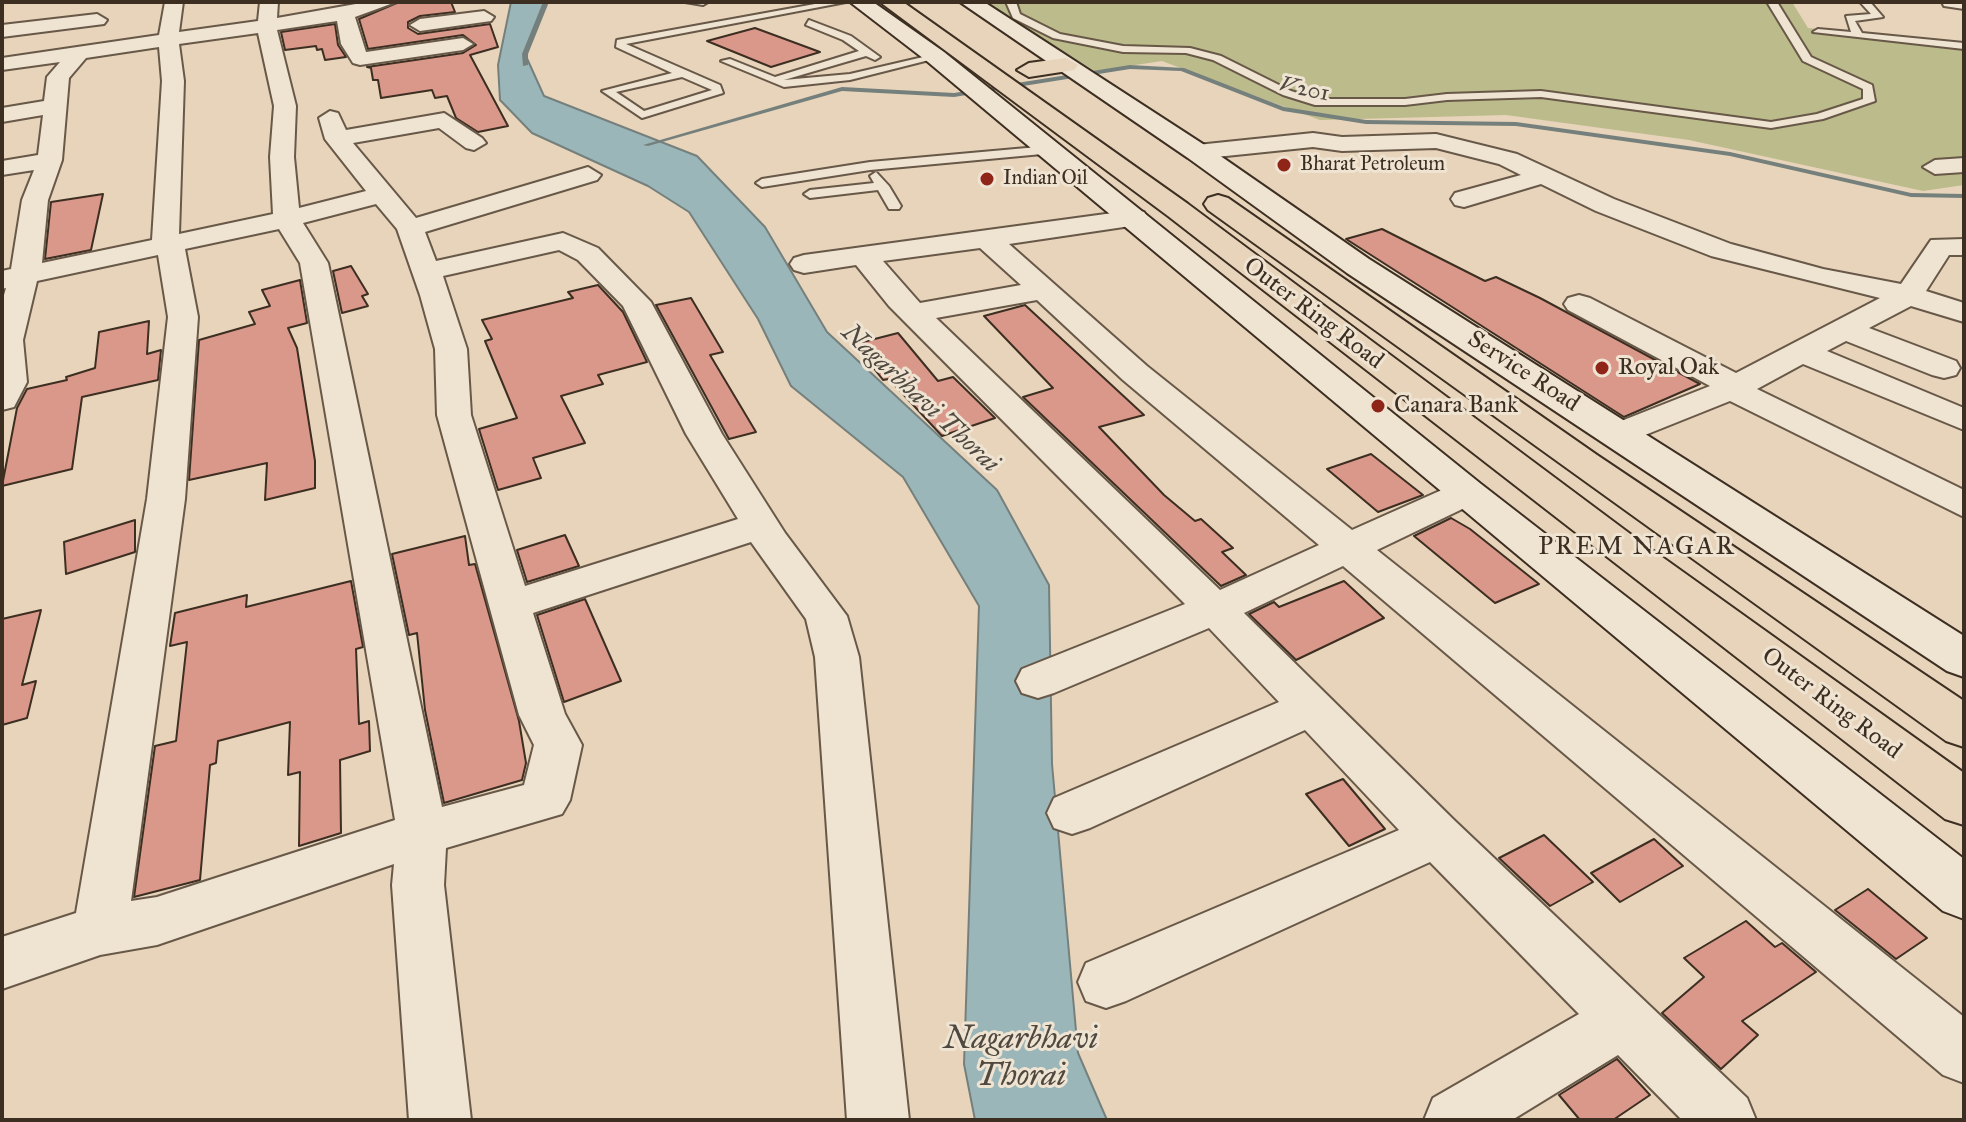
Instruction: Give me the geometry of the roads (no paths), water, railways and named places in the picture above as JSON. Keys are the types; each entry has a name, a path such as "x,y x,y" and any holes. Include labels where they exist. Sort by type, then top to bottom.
{"highway":[{"name":"Outer Ring Road","path":"890,2 1029,78 1319,276 1964,727"},
{"name":"Outer Ring Road","path":"1029,78 1227,248 1622,549 1964,803"},
{"path":"1180,255 1227,248"},
{"path":"1319,276 1358,266"}],"street":[{"path":"165,247 173,81 168,38 174,2"},
{"path":"2,64 168,38 269,13 353,27 387,2"},
{"path":"860,2 936,57 1029,78 1049,150 1466,493 1964,893"},
{"name":"Service Road","path":"970,2 1029,78 1197,152 1358,266 1964,659"},
{"path":"1951,2 1964,3"},
{"path":"269,13 267,29 285,106 282,157 287,219 314,263 422,833 418,885 440,1120"},
{"path":"394,29 484,17"},
{"path":"2,31 97,20"},
{"path":"353,27 368,88 395,78"},
{"path":"360,59 463,44"},
{"path":"2,400 10,382 4,341 16,235 24,202 50,160 52,107 58,77 79,53"},
{"path":"16,84 58,77"},
{"path":"2,115 52,107"},
{"path":"2,963 100,930 157,921 422,833 545,800 558,745 542,715 454,415 451,349 428,271 410,228 380,195 333,128 444,120 474,143"},
{"path":"26,137 50,133"},
{"path":"1197,152 1313,140 1342,144 1436,141 1508,159 1605,205 1721,250 1820,277 1909,295 1964,313"},
{"path":"2,168 50,160"},
{"path":"1935,167 1964,165"},
{"path":"410,228 588,175"},
{"path":"1464,199 1543,176"},
{"path":"13,278 165,247 380,195"},
{"path":"804,264 1135,218"},
{"path":"986,238 1135,373 1964,1054"},
{"path":"428,271 563,241 588,254 636,302 704,434 761,525 826,616 837,657 878,1120"},
{"path":"1618,434 1734,388 1909,295 1941,246 1964,247"},
{"path":"100,930 166,499 182,333 183,317 171,249 165,247"},
{"path":"863,256 913,313 1215,609 1437,836 1725,1120"},
{"path":"913,313 1044,290"},
{"path":"1579,304 1734,388 1964,505"},
{"path":"1843,329 1944,368"},
{"path":"1802,352 1964,420"},
{"path":"1038,681 1215,609 1466,493"},
{"path":"509,606 761,525"},
{"path":"1072,813 1313,707"},
{"path":"1106,982 1437,836"},
{"path":"1455,1120 1623,1020"}],"lane":[{"path":"690,2 703,2"},
{"path":"682,74 607,91 642,115 719,91 620,45 621,42 841,2"},
{"path":"1011,2 1016,16 1057,36 1123,49 1186,50 1217,58 1287,93 1315,102 1405,102 1447,97 1541,94 1771,125 1819,117 1869,101 1868,87 1807,59 1772,2"},
{"path":"1858,36 1849,18 1878,17 1865,2"},
{"path":"809,23 847,38 889,66"},
{"path":"1937,31 1964,34"},
{"path":"1818,32 1964,46"},
{"path":"774,80 867,52"},
{"path":"726,61 774,80 805,83 850,77 936,57"},
{"path":"762,183 870,166 1049,150"},
{"path":"870,166 894,206"},
{"path":"810,194 883,186"}],"water":[{"name":"Nagarbhavi Thorai","path":"511,2 546,2 525,54 544,96 697,156 765,227 827,332 997,490 1049,585 1052,764 1078,1053 1107,1120 975,1120 964,1064 979,606 903,477 791,386 758,319 689,212 648,186 532,133 500,100 498,65"}],"waterway":[{"name":"Nagarbhavi Thorai","path":"525,65 525,54 546,2"},
{"name":"V201","path":"646,145 842,89 954,95 1130,67 1182,69 1283,109 1366,122 1516,124 1730,154 1911,195 1964,196"}],"place":[{"name":"Bharat Petroleum","path":"1284,165"},
{"name":"Indian Oil","path":"987,179"},
{"name":"Royal Oak","path":"1602,368"},
{"name":"Canara Bank","path":"1378,406"}],"district":[{"name":"PREM NAGAR","path":"1637,548"}]}
